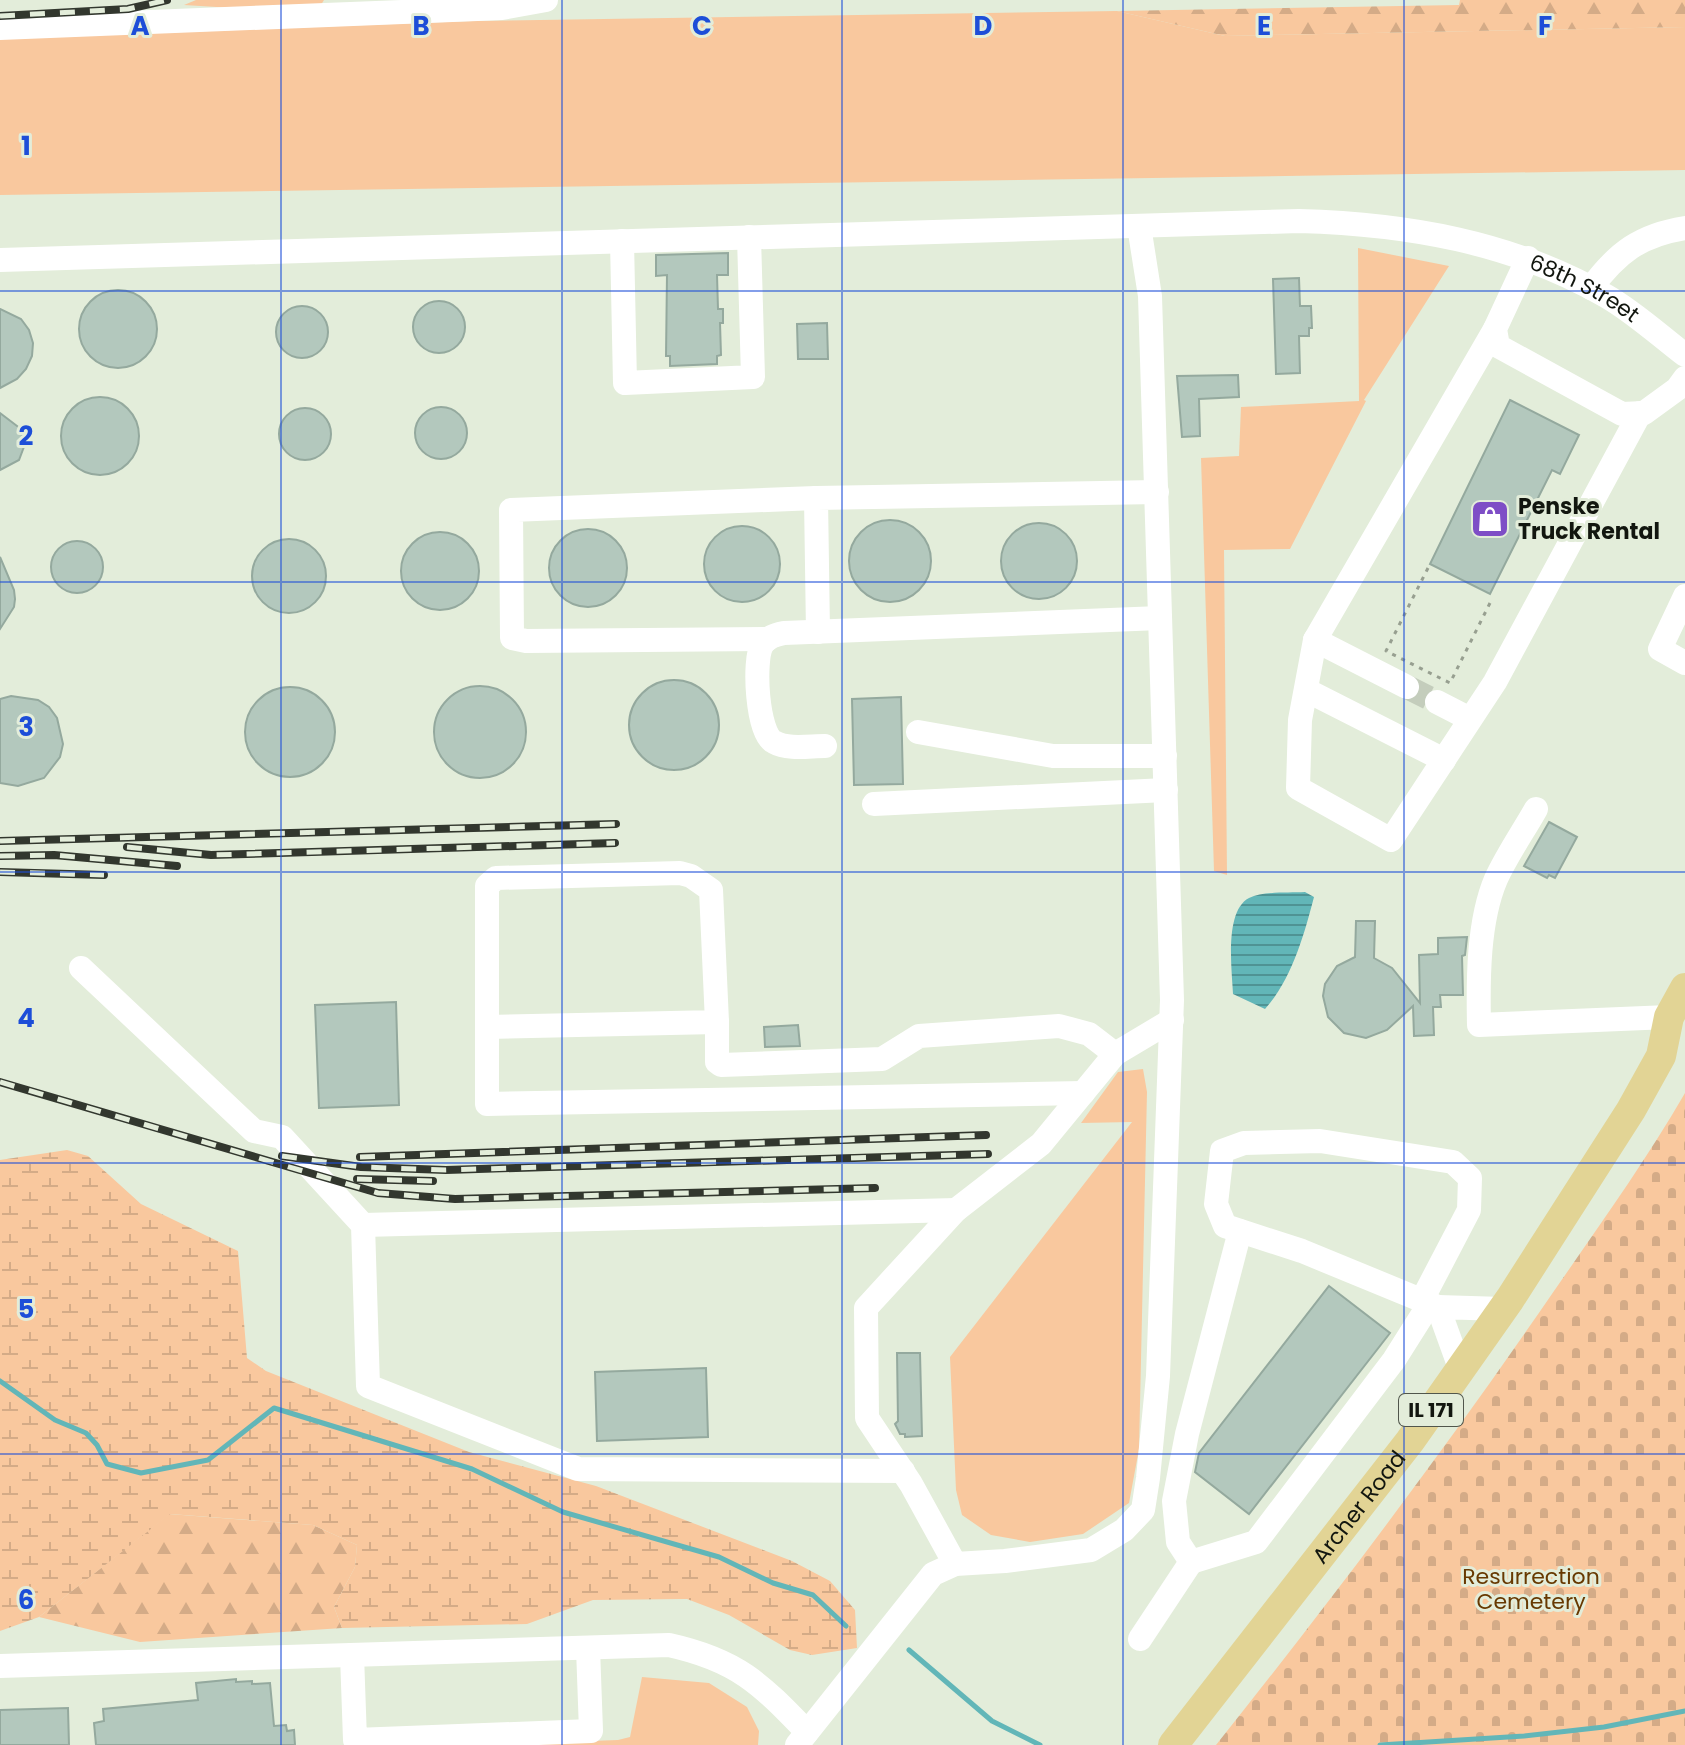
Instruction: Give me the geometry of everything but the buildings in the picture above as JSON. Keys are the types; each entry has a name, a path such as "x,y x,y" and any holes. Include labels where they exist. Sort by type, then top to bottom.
{"main road":[{"name":"Archer Road","path":"1173,1745 1403,1450 1503,1309 1631,1110 1677,1027 1685,988"}],"street":[{"path":"0,28 502,8 546,0"},
{"name":"68th Street","path":"0,260 1299,221 1355,223 1472,241 1528,258 1608,297 1685,355"},
{"path":"0,1666 669,1645 698,1652 735,1667 771,1694 802,1738 933,1574 955,1564 1091,1550 1124,1530 1143,1510 1158,1376 1172,1020 1150,296 1139,226"},
{"path":"1591,288 1609,264 1636,242 1665,231 1685,228"},
{"path":"622,241 625,383 753,377 749,237"},
{"path":"1528,258 1495,329 1315,640 1300,720 1298,788 1391,840 1495,682 1640,413 1677,389 1685,378"},
{"path":"1495,329 1498,346 1622,414 1640,413"},
{"path":"1157,492 816,498 511,510 512,638 526,641 768,639 784,633 1160,618"},
{"path":"816,498 818,632"},
{"path":"1685,596 1660,649 1685,663"},
{"path":"768,639 757,660 761,717 766,735 772,742 789,746 825,746"},
{"path":"1315,640 1407,687"},
{"path":"1306,690 1444,760"},
{"path":"1437,702 1470,719"},
{"path":"918,732 1053,756 1165,756"},
{"path":"874,804 1166,790"},
{"path":"1536,809 1496,880 1484,919 1483,949 1478,964 1479,1025 1677,1027"},
{"path":"1083,1093 487,1104 487,886 489,881 496,878 680,873 691,876 711,890 717,1062 721,1065 882,1059 919,1036 1059,1026 1089,1034 1115,1054"},
{"path":"81,968 254,1131 282,1137 363,1225 368,1386 578,1469 903,1471"},
{"path":"955,1564 903,1471 867,1418 866,1308 956,1210 1041,1144 1115,1054 1172,1020"},
{"path":"487,1027 717,1022"},
{"path":"1140,1639 1191,1562 1256,1542 1394,1360 1430,1303 1469,1210 1470,1178 1453,1162 1320,1141 1244,1143 1222,1151 1216,1204 1225,1226 1302,1251 1430,1303 1503,1309"},
{"path":"363,1225 956,1210"},
{"path":"1191,1562 1178,1542 1174,1501 1187,1434 1240,1231"},
{"path":"1430,1303 1460,1368"},
{"path":"352,1655 355,1740 591,1731 588,1648"}],"path":[{"path":"1428,568 1386,651 1450,683 1492,599"}],"green space":[{"path":"196,0 324,0 319,8 184,5"},
{"path":"1460,0 1685,0 1685,27 1225,36 1117,11 1459,5"},
{"path":"1117,11 1225,36 1685,27 1685,170 0,195 0,39 473,21"},
{"path":"1358,248 1449,266 1364,400 1290,549 1224,550 1227,875 1214,871 1201,458 1239,456 1241,407 1359,401"},
{"path":"1143,1069 1147,1092 1139,1449 1129,1503 1083,1534 1030,1542 991,1535 962,1515 956,1490 950,1357 1132,1122 1081,1123 1118,1072"},
{"name":"Resurrection Cemetery","path":"1685,1093 1685,1745 1216,1745 1347,1577 1473,1407 1621,1194"},
{"path":"67,1150 88,1156 141,1204 238,1251 247,1358 266,1371 469,1452 596,1486 792,1561 830,1581 855,1610 857,1648 812,1655 790,1650 729,1615 687,1599 593,1600 527,1624 342,1628 334,1607 355,1567 357,1545 313,1525 170,1514 39,1617 0,1631 0,1160"},
{"path":"169,1514 313,1525 357,1545 355,1567 334,1607 342,1628 140,1642 39,1617"},
{"path":"642,1677 709,1683 747,1707 759,1731 758,1745 479,1745 630,1737"}],"water":[{"path":"1305,892 1314,897 1306,926 1290,970 1274,997 1265,1009 1233,994 1231,942 1241,905 1261,894"}],"waterway":[{"path":"0,1381 55,1420 86,1433 107,1464 141,1473 208,1460 274,1408 472,1469 563,1512 719,1557 773,1583 813,1595 846,1626"},
{"path":"909,1650 992,1721 1040,1745"},
{"path":"1380,1745 1524,1736 1604,1727 1685,1711"}],"tunnel":[{"path":"1407,687 1437,702"}],"railway":[{"path":"0,16 128,9 167,0"},
{"path":"0,841 616,824"},
{"path":"127,847 211,855 615,843"},
{"path":"0,856 54,855 177,866"},
{"path":"0,872 104,875"},
{"path":"0,1082 378,1193 455,1199 875,1188"},
{"path":"360,1157 986,1135"},
{"path":"282,1156 361,1167 446,1170 988,1154"},
{"path":"357,1179 433,1181"}],"place":[{"name":"Penske Truck Rental","path":"1490,519"}]}
